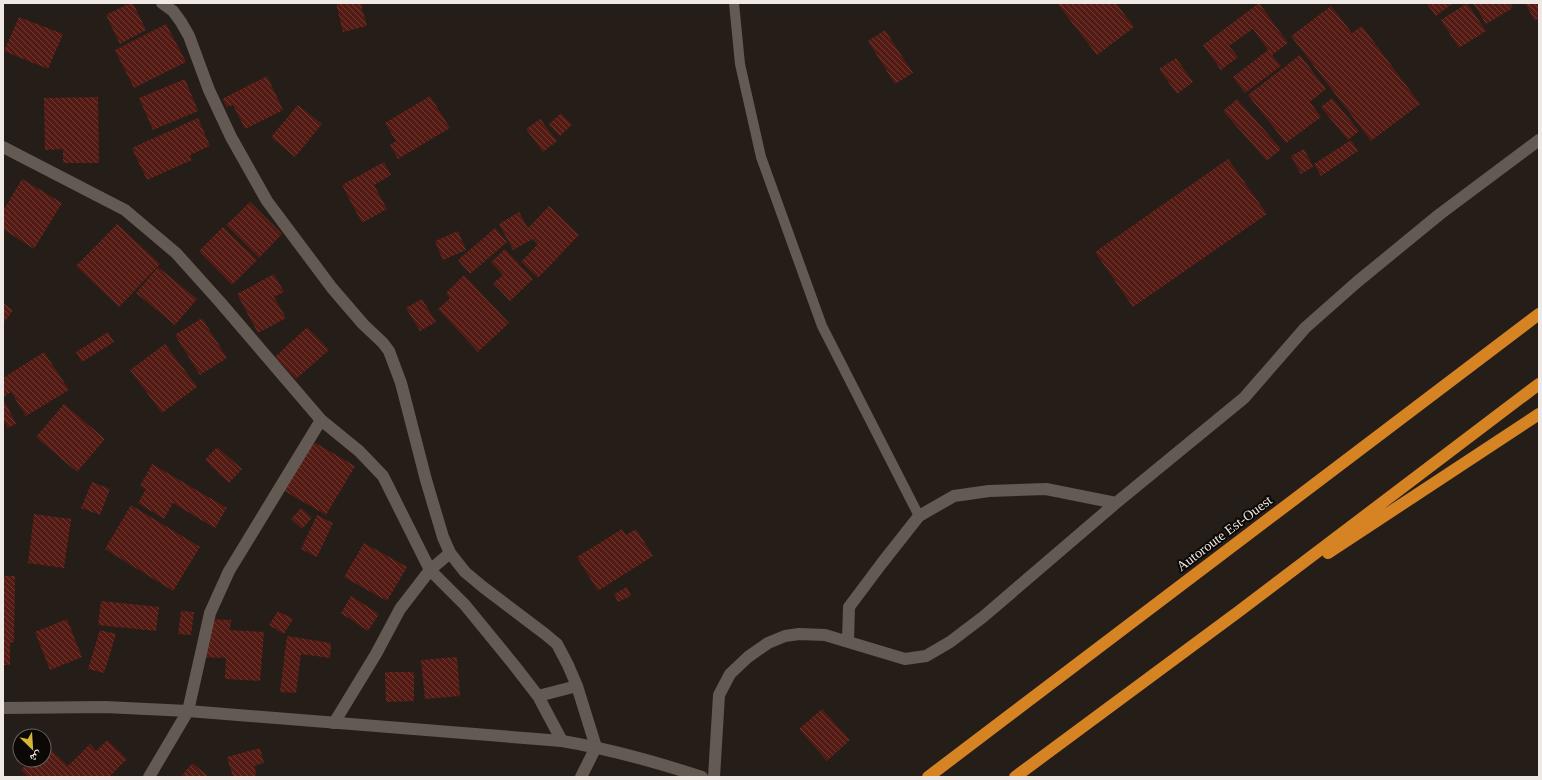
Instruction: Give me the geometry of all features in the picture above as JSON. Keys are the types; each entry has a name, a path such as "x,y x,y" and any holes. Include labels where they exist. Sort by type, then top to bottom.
{"highway":[{"name":"Autoroute Est-Ouest","path":"928,777 1539,314"},
{"path":"1015,777 1238,612 1539,384"},
{"path":"1238,612 1539,414"}],"street":[{"path":"162,3 173,10 182,22 189,36 209,90 230,137 267,201 332,288 389,351 401,383 426,480 443,538 450,553 465,572 557,644 577,686 596,747 581,777"},
{"path":"714,777 719,695 730,674 748,657 768,643 785,636 799,634 825,635 904,659 926,656 950,642 983,617 1116,503 1244,398 1305,328 1358,282 1440,214 1539,140"},
{"path":"3,147 125,210 176,253 321,420 359,451 383,476 430,570 465,606 538,696 562,741"},
{"path":"149,777 188,711 210,613 229,571 321,420"},
{"path":"848,641 849,608 882,563 920,516 954,496 989,490 1046,489 1116,503"},
{"path":"334,723 376,654 400,609 430,570 450,553"},
{"path":"538,696 577,686"},
{"path":"3,708 105,707 188,711 562,741 642,758 702,777"}],"lane":[{"path":"734,3 740,64 761,157 822,326 920,516"}],"building":[{"path":"130,3 133,3 146,30 120,44 106,15"},
{"path":"336,3 366,3 361,5 367,26 343,32"},
{"path":"1057,3 1116,3 1134,27 1097,55"},
{"path":"1259,3 1288,43 1272,55 1281,66 1245,93 1233,77 1268,50 1253,29 1229,46 1238,57 1221,70 1203,45"},
{"path":"1426,3 1453,3 1436,16"},
{"path":"1467,3 1486,31 1459,48 1441,20"},
{"path":"1473,3 1510,3 1513,8 1486,24"},
{"path":"1525,3 1539,3 1539,18 1535,21"},
{"path":"1331,6 1352,33 1362,26 1420,104 1371,141 1291,36"},
{"path":"19,17 63,34 48,69 4,51"},
{"path":"166,24 186,62 134,88 115,50"},
{"path":"885,30 913,73 895,84 868,41"},
{"path":"1300,55 1326,89 1310,102 1321,117 1286,143 1248,95"},
{"path":"1176,58 1193,82 1177,94 1159,69"},
{"path":"267,76 283,110 245,129 233,105 227,107 222,99"},
{"path":"185,79 198,111 153,130 139,98"},
{"path":"430,96 450,128 398,159 390,145 396,141 385,123"},
{"path":"98,97 99,163 63,163 63,149 45,150 44,98"},
{"path":"1332,98 1359,131 1348,140 1321,107"},
{"path":"1237,99 1281,149 1267,161 1223,111"},
{"path":"298,105 322,124 295,157 271,137"},
{"path":"561,113 572,125 560,136 549,124"},
{"path":"198,118 210,146 190,155 192,160 147,180 132,148"},
{"path":"540,119 557,141 543,152 526,129"},
{"path":"1351,140 1358,151 1321,176 1314,164"},
{"path":"1304,149 1313,167 1301,174 1291,156"},
{"path":"1228,159 1267,214 1133,307 1095,252"},
{"path":"384,162 391,175 374,185 387,209 362,223 342,185"},
{"path":"22,179 62,203 34,249 3,229 3,211"},
{"path":"250,202 282,234 259,258 226,225"},
{"path":"549,206 579,235 538,278 521,262 538,244 533,239 513,250 499,224 519,212 528,228"},
{"path":"117,224 160,264 119,307 76,266"},
{"path":"223,227 257,260 232,285 199,251"},
{"path":"495,228 507,242 470,274 458,260"},
{"path":"458,231 466,250 443,260 435,241"},
{"path":"505,249 533,279 510,301 493,283 503,275 491,262"},
{"path":"158,267 197,299 175,325 136,293"},
{"path":"274,274 284,292 274,297 286,318 258,333 237,294"},
{"path":"464,275 509,323 478,352 438,309 450,298 446,293"},
{"path":"422,299 436,322 420,331 406,308"},
{"path":"3,303 13,310 3,324"},
{"path":"202,318 227,358 200,375 175,335"},
{"path":"307,327 329,350 296,379 275,357"},
{"path":"108,332 114,342 82,362 76,352"},
{"path":"165,344 197,387 162,413 130,370"},
{"path":"44,352 69,390 26,416 11,392 5,396 3,393 3,378"},
{"path":"5,402 16,424 8,428 3,418 3,403"},
{"path":"64,404 105,439 77,472 36,437"},
{"path":"307,438 355,466 326,515 278,487"},
{"path":"217,447 242,469 229,483 205,460"},
{"path":"152,464 227,508 215,528 173,503 164,519 138,503 146,489 140,486"},
{"path":"92,482 110,489 100,515 81,508"},
{"path":"131,505 200,547 173,591 105,549"},
{"path":"301,508 312,518 302,529 291,519"},
{"path":"34,514 71,519 64,568 28,563"},
{"path":"317,515 333,523 317,557 301,549"},
{"path":"622,529 626,535 636,529 653,556 598,591 577,557"},
{"path":"364,543 407,567 387,601 344,577"},
{"path":"3,576 15,576 14,642 10,643 10,665 3,665"},
{"path":"627,587 631,596 618,602 614,594"},
{"path":"351,596 379,614 368,631 341,613"},
{"path":"101,601 159,607 156,631 98,625"},
{"path":"181,611 194,612 191,635 178,634"},
{"path":"278,611 293,619 284,634 269,625"},
{"path":"67,619 82,657 50,670 35,632"},
{"path":"203,619 231,620 230,630 264,632 260,681 225,679 226,658 201,657"},
{"path":"100,630 116,634 104,673 88,669"},
{"path":"287,636 331,643 330,658 301,654 296,693 280,692"},
{"path":"457,657 460,696 425,699 421,660"},
{"path":"385,672 414,672 414,701 386,702"},
{"path":"822,709 850,740 827,761 799,729"},
{"path":"107,740 127,759 109,777 28,777 21,770 23,768 52,768 52,751 68,766 90,744 96,751"},
{"path":"260,748 264,763 254,766 257,777 233,777 227,757"},
{"path":"192,763 209,777 181,777"}]}
